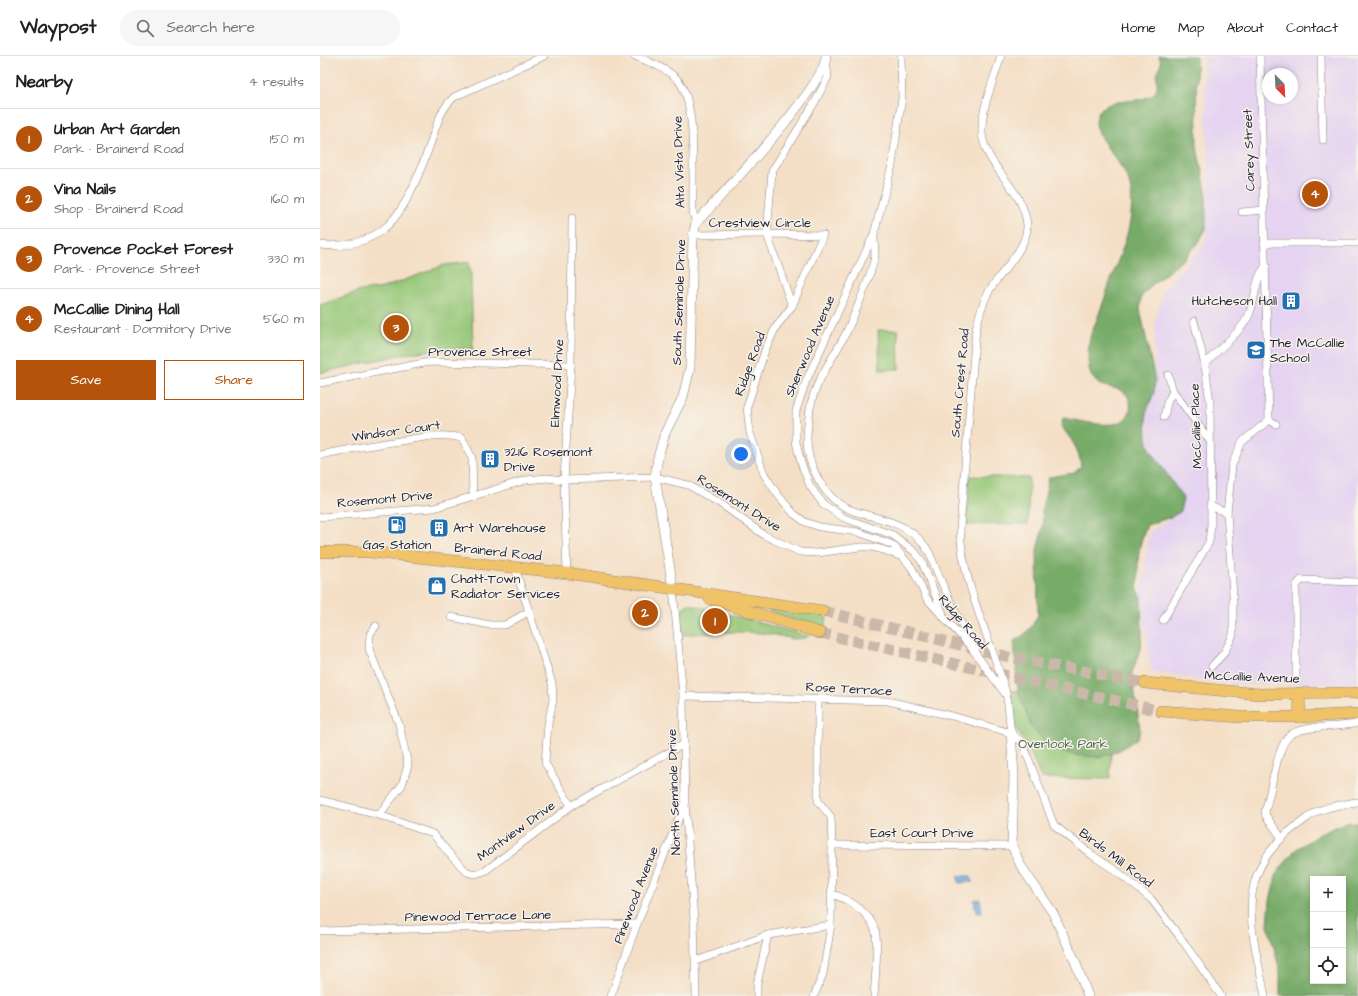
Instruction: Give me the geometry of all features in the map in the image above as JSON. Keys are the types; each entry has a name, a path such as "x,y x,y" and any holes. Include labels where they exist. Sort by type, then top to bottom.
{"main road":[{"name":"Brainerd Road","path":"323,554 370,552 566,573 823,611"},
{"name":"Brainerd Road","path":"673,588 820,633"},
{"name":"McCallie Avenue","path":"1145,683 1259,694 1358,693"},
{"path":"1299,693 1300,717"},
{"path":"1161,711 1240,717 1300,717 1358,714"}],"street":[{"path":"320,245 346,246 376,233 388,225 415,182 439,116 446,104 454,97 544,56"},
{"name":"Alta Vista Drive","path":"635,56 663,69 678,81 689,104 692,135 693,213 696,223"},
{"name":"Sherwood Avenue","path":"901,56 901,105 892,165 874,234 816,356 798,402 796,411 798,453 810,486 823,504 844,518 893,535 916,553 932,584 945,619"},
{"name":"South Crest Road","path":"1001,56 985,109 982,133 987,149 994,162 1012,187 1022,205 1027,226 1018,250 988,292 980,311 976,328 960,528 961,547 973,597 1006,695 1011,733"},
{"name":"Carey Street","path":"1260,56 1264,243"},
{"path":"1321,56 1323,140"},
{"path":"792,306 767,234 772,171 815,102 828,77 826,58"},
{"name":"South Seminole Drive","path":"673,588 655,477 665,433 683,397 690,368 693,235 696,223 798,108 826,58"},
{"path":"1242,212 1263,210"},
{"name":"Elmwood Drive","path":"566,573 564,480 571,365 572,218"},
{"name":"Sherwood Avenue","path":"874,234 875,252 873,262 847,332 817,383 810,406 806,438 810,457 820,483 827,494 837,503 851,510 888,520 908,530 920,539 934,560 960,622 972,640 981,661"},
{"name":"Crestview Circle","path":"693,235 823,235 792,306"},
{"path":"1269,420 1266,266 1264,243 1358,243"},
{"path":"1205,366 1241,328 1248,317 1256,295 1260,272 1266,266"},
{"name":"Ridge Road","path":"792,306 776,327 765,350 747,407 750,433 764,474 778,495 790,509 805,522 820,527 858,532 893,544 918,579 927,599 981,661 1006,695"},
{"name":"McCallie Place","path":"1163,620 1209,542 1211,525 1210,402 1205,366 1194,321"},
{"name":"Provence Street","path":"320,383 429,362 571,365"},
{"path":"1168,375 1174,391 1210,441"},
{"path":"1164,417 1167,402 1174,391"},
{"path":"1269,420 1276,424"},
{"path":"1212,666 1224,653 1233,635 1234,595 1227,513 1232,465 1242,442 1269,420"},
{"name":"Windsor Court","path":"320,455 365,445 432,436 452,436 462,438 472,458 473,497"},
{"name":"Rosemont Drive","path":"320,517 434,508 521,481 547,478 564,480 655,477 688,485 721,504 764,535 800,552 817,553 860,547 872,547 896,554 905,560"},
{"path":"1210,506 1227,513"},
{"path":"515,568 552,683 553,700 548,724 545,763 571,806"},
{"path":"1296,677 1296,586 1301,580 1358,582"},
{"name":"North Seminole Drive","path":"673,588 683,696 685,803 696,961 696,996"},
{"path":"451,617 490,625 505,625 528,612"},
{"path":"376,626 370,634 369,648 399,724 408,765 402,785 379,815"},
{"name":"Rose Terrace","path":"683,696 888,701 952,716 1011,733"},
{"path":"814,996 823,974 831,925 831,817 818,801 818,699"},
{"path":"1282,837 1266,816 1265,811 1276,768 1285,741 1289,736 1308,728 1346,726 1358,723"},
{"path":"1011,733 1014,776 1012,846 1021,866 1054,913 1076,961 1088,996"},
{"name":"Birds Mill Road","path":"1011,733 1022,742 1054,825 1092,855 1119,873 1151,899 1180,937 1221,996"},
{"name":"Montview Drive","path":"320,800 379,815 432,834 457,862 468,872 475,874 485,871 571,806 684,744"},
{"path":"1265,996 1252,934 1251,902 1253,882 1262,865 1282,837 1315,812 1358,802"},
{"name":"Pinewood Avenue","path":"611,996 637,924 685,803"},
{"name":"East Court Drive","path":"832,845 1012,846"},
{"path":"831,894 848,901 864,913 876,931 874,996"},
{"name":"Pinewood Terrace Lane","path":"320,931 637,924"},
{"path":"696,961 768,935 831,925"},
{"path":"758,996 757,984 768,935"}],"shaded area":[{"name":"The McCallie School","path":"1203,56 1358,56 1358,683 1234,685 1151,671 1141,596 1149,532 1180,512 1183,498 1150,449 1146,413 1154,393 1155,321 1163,291 1205,242 1209,173"}],"green space":[{"path":"1159,56 1196,56 1197,147 1206,191 1206,229 1198,243 1185,258 1153,284 1141,297 1140,309 1155,380 1154,393 1146,413 1147,439 1150,449 1183,498 1180,512 1171,517 1147,525 1139,550 1137,588 1141,596 1142,633 1141,649 1132,673 1140,730 1138,738 1118,751 1099,757 1075,755 1056,750 1048,745 1031,726 1018,691 1014,641 1025,634 1032,626 1038,615 1037,550 1043,526 1042,508 1049,477 1074,473 1081,467 1077,450 1061,426 1063,418 1088,423 1108,424 1123,420 1128,415 1130,410 1130,403 1125,393 1098,383 1091,375 1088,363 1090,338 1125,242 1131,209 1130,186 1127,178 1123,169 1100,136 1096,120 1099,112 1105,106 1113,103 1141,99 1155,92 1157,86 1157,74 1161,63"},
{"path":"469,262 471,275 473,349 432,350 404,354 320,373 320,305 360,291 383,288 445,265"},
{"path":"878,330 898,330 899,369 880,370"},
{"path":"970,476 1029,478 1028,524 966,525"},
{"path":"689,604 809,636 795,639 769,634 737,632 682,635 680,617 682,609"},
{"path":"769,609 809,612 827,617 825,627 801,622 769,611"},
{"name":"Overlook Park","path":"1010,691 1070,691 1111,753 1110,779 1041,778 1028,747 1015,727"},
{"path":"1346,822 1358,823 1358,996 1280,996 1280,971 1268,925 1270,900 1277,873 1295,850 1318,835"}],"water":[{"path":"958,876 971,876 973,882 959,883"},
{"path":"980,899 982,912 976,913 974,900"}],"tunnel":[{"path":"823,611 1013,658 1145,683"},
{"path":"820,633 1161,711"}],"place":[{"name":"McCallie Dining Hall","path":"1315,194"},
{"name":"Hutcheson Hall","path":"1291,301"},
{"name":"Provence Pocket Forest","path":"396,328"},
{"name":"The McCallie School","path":"1256,350"},
{"name":"3216 Rosemont Drive","path":"490,459"},
{"name":"Gas Station","path":"397,525"},
{"name":"Art Warehouse","path":"439,528"},
{"name":"Chatt-Town Radiator Services","path":"437,586"},
{"name":"Vina Nails","path":"645,613"},
{"name":"Urban Art Garden","path":"715,621"}]}
